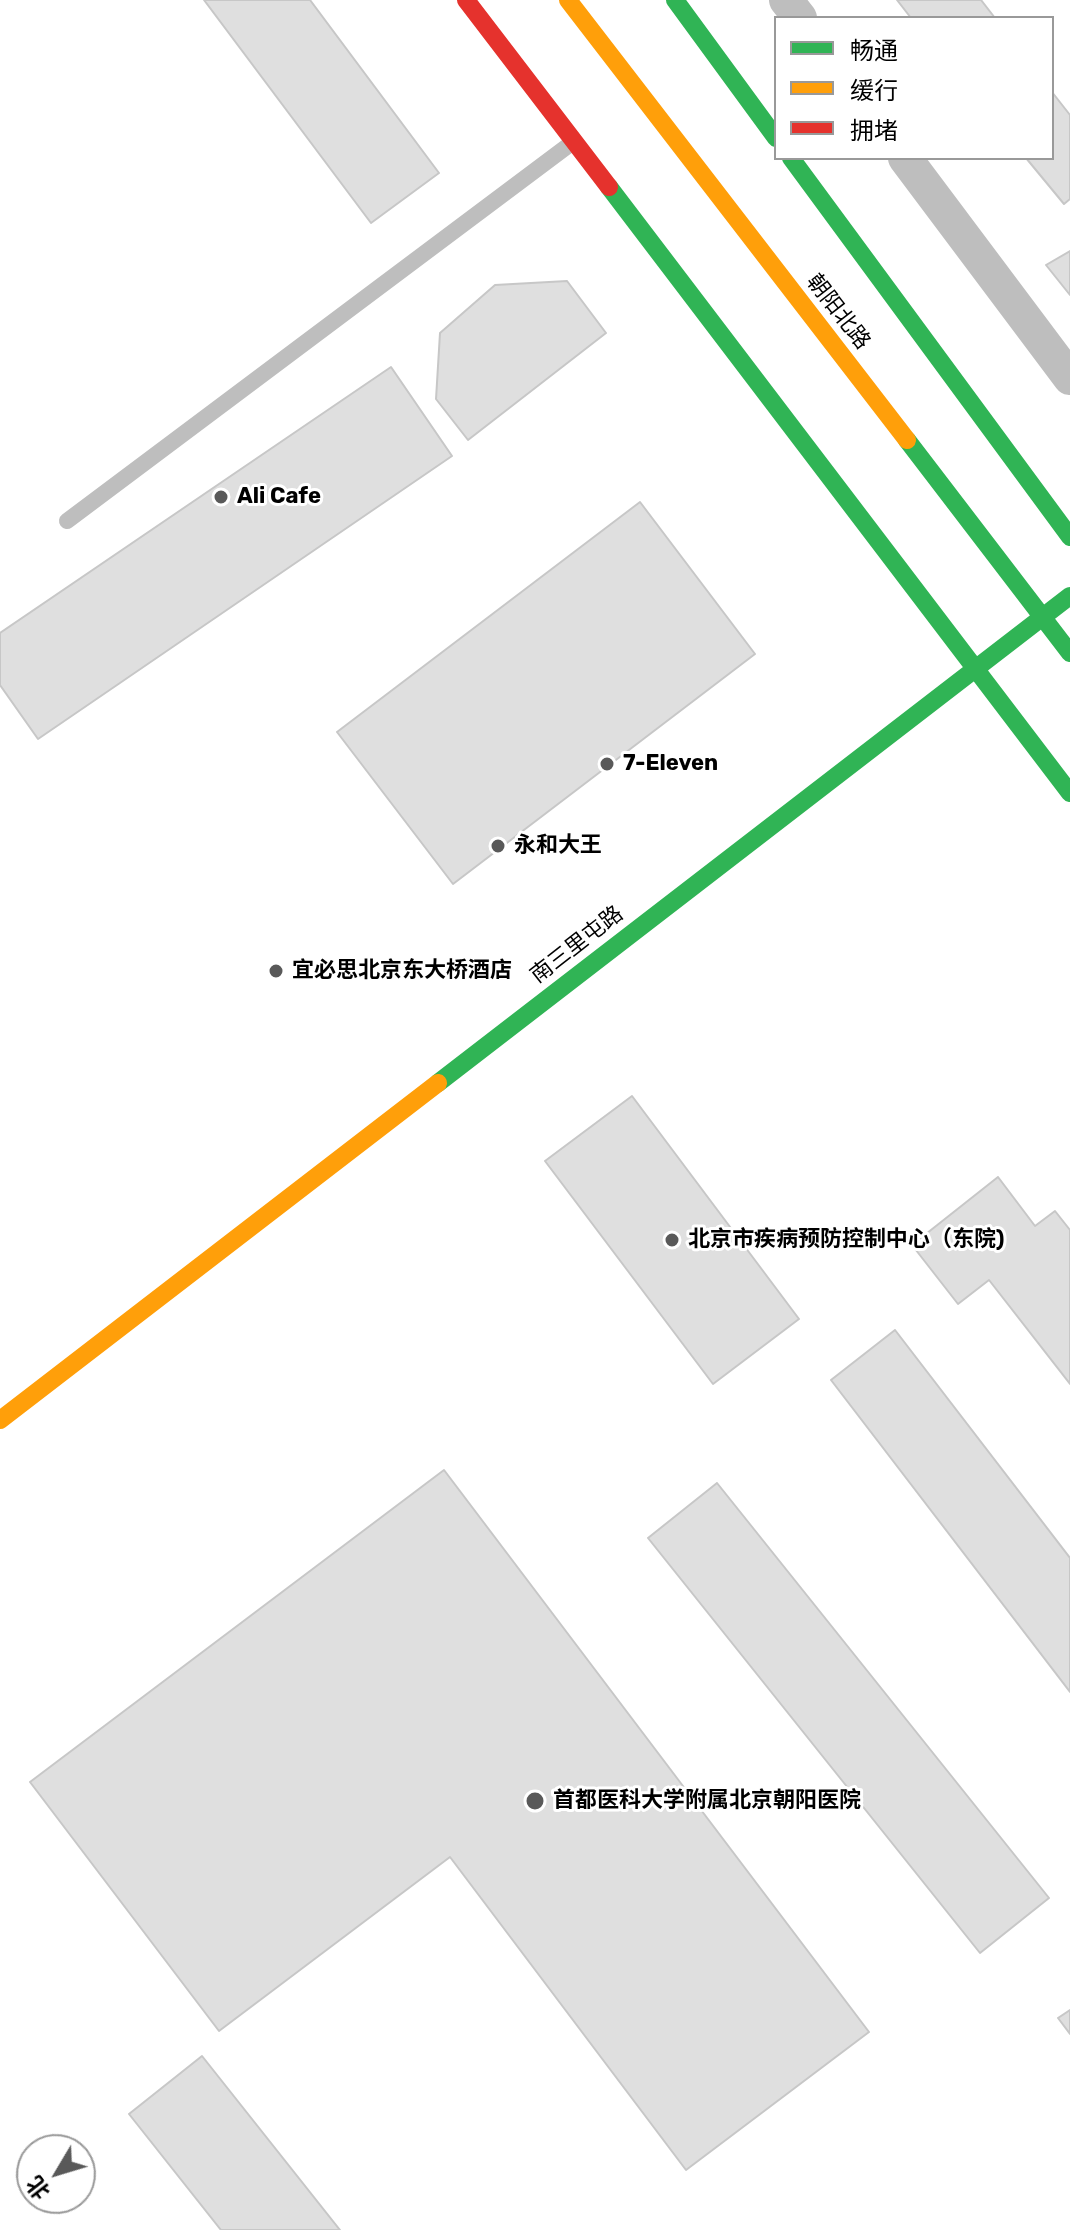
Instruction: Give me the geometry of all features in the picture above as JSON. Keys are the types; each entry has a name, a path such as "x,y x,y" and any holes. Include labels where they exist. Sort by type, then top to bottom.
{"street":[{"path":"466,0 1070,793"},
{"name":"朝阳北路","path":"568,0 1070,653"},
{"path":"675,0 774,135"},
{"path":"786,0 798,16"},
{"path":"792,160 1070,537"},
{"path":"906,160 1070,378"},
{"name":"南三里屯路","path":"0,1420 1070,596"}],"lane":[{"path":"67,521 574,141"}],"building":[{"path":"204,0 310,0 439,173 371,223"},
{"path":"897,0 981,0 993,16 909,16"},
{"path":"1054,95 1070,115 1070,199 1064,204 1028,160 1054,160"},
{"path":"1070,251 1070,295 1046,265"},
{"path":"567,281 606,333 468,440 436,399 440,333 495,285"},
{"path":"391,367 452,456 38,739 0,685 0,633"},
{"path":"640,502 755,654 453,884 337,732"},
{"name":"北京市疾病预防控制中心（东院)","path":"632,1096 799,1319 713,1384 545,1161"},
{"path":"998,1177 1035,1226 1055,1211 1070,1230 1070,1384 989,1280 958,1304 912,1245"},
{"path":"895,1330 1070,1558 1070,1692 831,1380"},
{"path":"444,1470 869,2032 686,2170 450,1857 219,2031 30,1782"},
{"path":"717,1483 1049,1898 980,1953 648,1538"},
{"path":"1070,2010 1070,2034 1058,2018"},
{"path":"202,2056 340,2230 221,2230 129,2114"}],"traffic: fast":[{"path":"675,0 774,135"},
{"path":"792,160 1070,537"},
{"path":"609,187 1070,793"},
{"path":"907,440 1070,653"},
{"path":"438,1083 1070,596"}],"traffic: slow":[{"path":"568,0 907,440"},
{"path":"0,1420 438,1083"}],"traffic: jam":[{"path":"466,0 609,187"}],"place":[{"name":"Ali Cafe","path":"221,497"},
{"name":"7-Eleven","path":"607,764"},
{"name":"永和大王","path":"498,846"},
{"name":"宜必思北京东大桥酒店","path":"276,971"},
{"name":"北京市疾病预防控制中心（东院)","path":"672,1240"},
{"name":"首都医科大学附属北京朝阳医院","path":"535,1801"}]}
